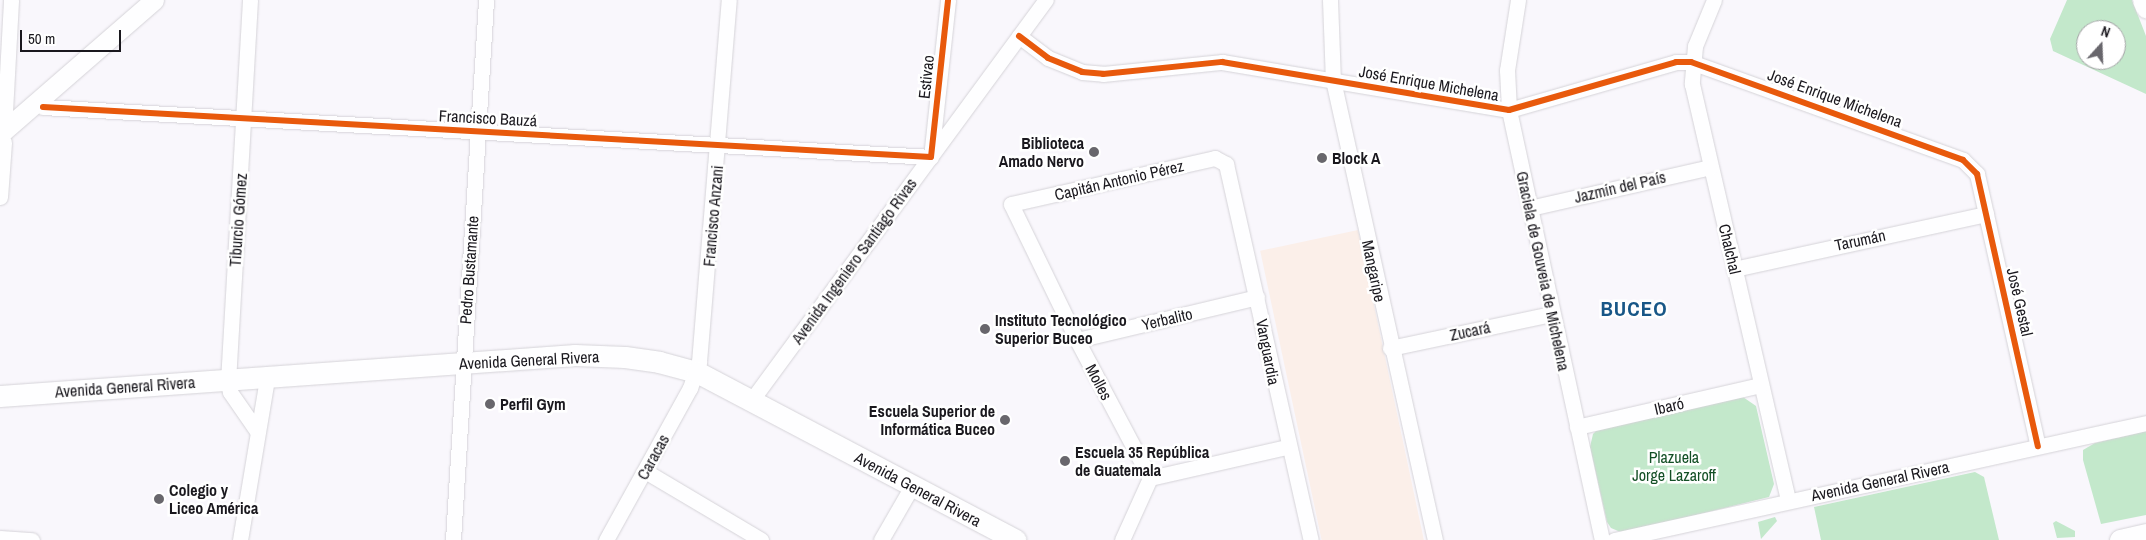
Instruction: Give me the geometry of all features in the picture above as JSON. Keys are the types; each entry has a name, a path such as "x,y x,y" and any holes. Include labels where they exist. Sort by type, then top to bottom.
{"main road":[{"path":"2143,0 2146,7"},
{"name":"Avenida General Rivera","path":"0,396 575,355 625,357 697,372 1015,540"},
{"path":"2120,540 2146,534"}],"street":[{"path":"0,197 3,104 11,0"},
{"path":"2,138 80,71 82,64 154,0"},
{"name":"Tiburcio Gómez","path":"250,0 228,380 230,392 256,431"},
{"name":"Pedro Bustamante","path":"453,540 486,0"},
{"name":"Francisco Anzani","path":"697,372 719,144 729,0"},
{"name":"Estivao","path":"932,157 948,0"},
{"name":"Avenida Ingeniero Santiago Rivas","path":"751,401 1046,0"},
{"name":"Mangaripe","path":"1330,0 1332,80 1390,348 1435,540"},
{"name":"Graciela de Gouveia de Michelena","path":"1518,0 1508,60 1509,110 1551,314 1602,540"},
{"name":"Chalchal","path":"1714,0 1691,62 1692,84 1788,501"},
{"name":"José Enrique Michelena","path":"1019,36 1058,64 1094,74 1222,62 1509,110 1676,62 1691,62 1880,128 1972,166"},
{"name":"Francisco Bauzá","path":"3,104 932,157"},
{"name":"Capitán Antonio Pérez","path":"1011,204 1215,158 1226,164"},
{"name":"Vanguardia","path":"1226,164 1257,298 1287,447 1310,540"},
{"name":"José Gestal","path":"1972,166 1977,174 2038,446"},
{"name":"Jazmín del País","path":"1530,208 1710,167"},
{"name":"Molles","path":"1011,204 1077,340 1150,478"},
{"name":"Tarumán","path":"1734,269 1986,214"},
{"name":"Yerbalito","path":"1077,340 1257,298"},
{"name":"Zucará","path":"1390,348 1551,314"},
{"name":"Caracas","path":"606,540 645,472 697,372"},
{"path":"240,540 256,431 267,378"},
{"name":"Ibaró","path":"1577,427 1760,385"},
{"name":"Avenida General Rivera","path":"1614,540 2146,423"},
{"path":"1122,540 1150,478 1287,447"},
{"path":"645,472 761,540"},
{"path":"881,540 912,486"},
{"path":"0,538 32,540"}],"shaded area":[{"path":"1358,230 1424,540 1322,540 1260,251"}],"green space":[{"path":"2067,0 2132,0 2146,36 2146,94 2094,70 2126,70 2126,20 2076,20 2076,62 2053,51 2050,39"},
{"name":"Plazuela Jorge Lazaroff","path":"1743,397 1756,406 1774,484 1769,497 1623,533 1611,528 1607,522 1590,447 1593,434 1598,429"},
{"path":"2146,431 2146,515 2101,524 2083,460 2083,450 2095,443"},
{"path":"1975,472 1984,477 1999,540 1821,540 1814,507"},
{"path":"1775,517 1777,521 1761,539 1758,522"},
{"path":"2056,521 2075,531 2075,537 2057,538 2053,523"}],"cycle path":[{"path":"43,107 931,157 948,0"},
{"path":"1019,36 1048,58 1082,72 1103,74 1222,62 1509,110 1676,62 1691,62 1963,160 1977,174 2038,446"}],"place":[{"name":"Biblioteca Amado Nervo","path":"1094,152"},
{"name":"Block A","path":"1322,158"},
{"name":"Instituto Tecnológico Superior Buceo","path":"985,329"},
{"name":"Perfil Gym","path":"490,404"},
{"name":"Escuela Superior de Informática Buceo","path":"1005,420"},
{"name":"Escuela 35 República de Guatemala","path":"1065,461"},
{"name":"Colegio y Liceo América","path":"159,499"}],"district":[{"name":"BUCEO","path":"1634,309"}]}
